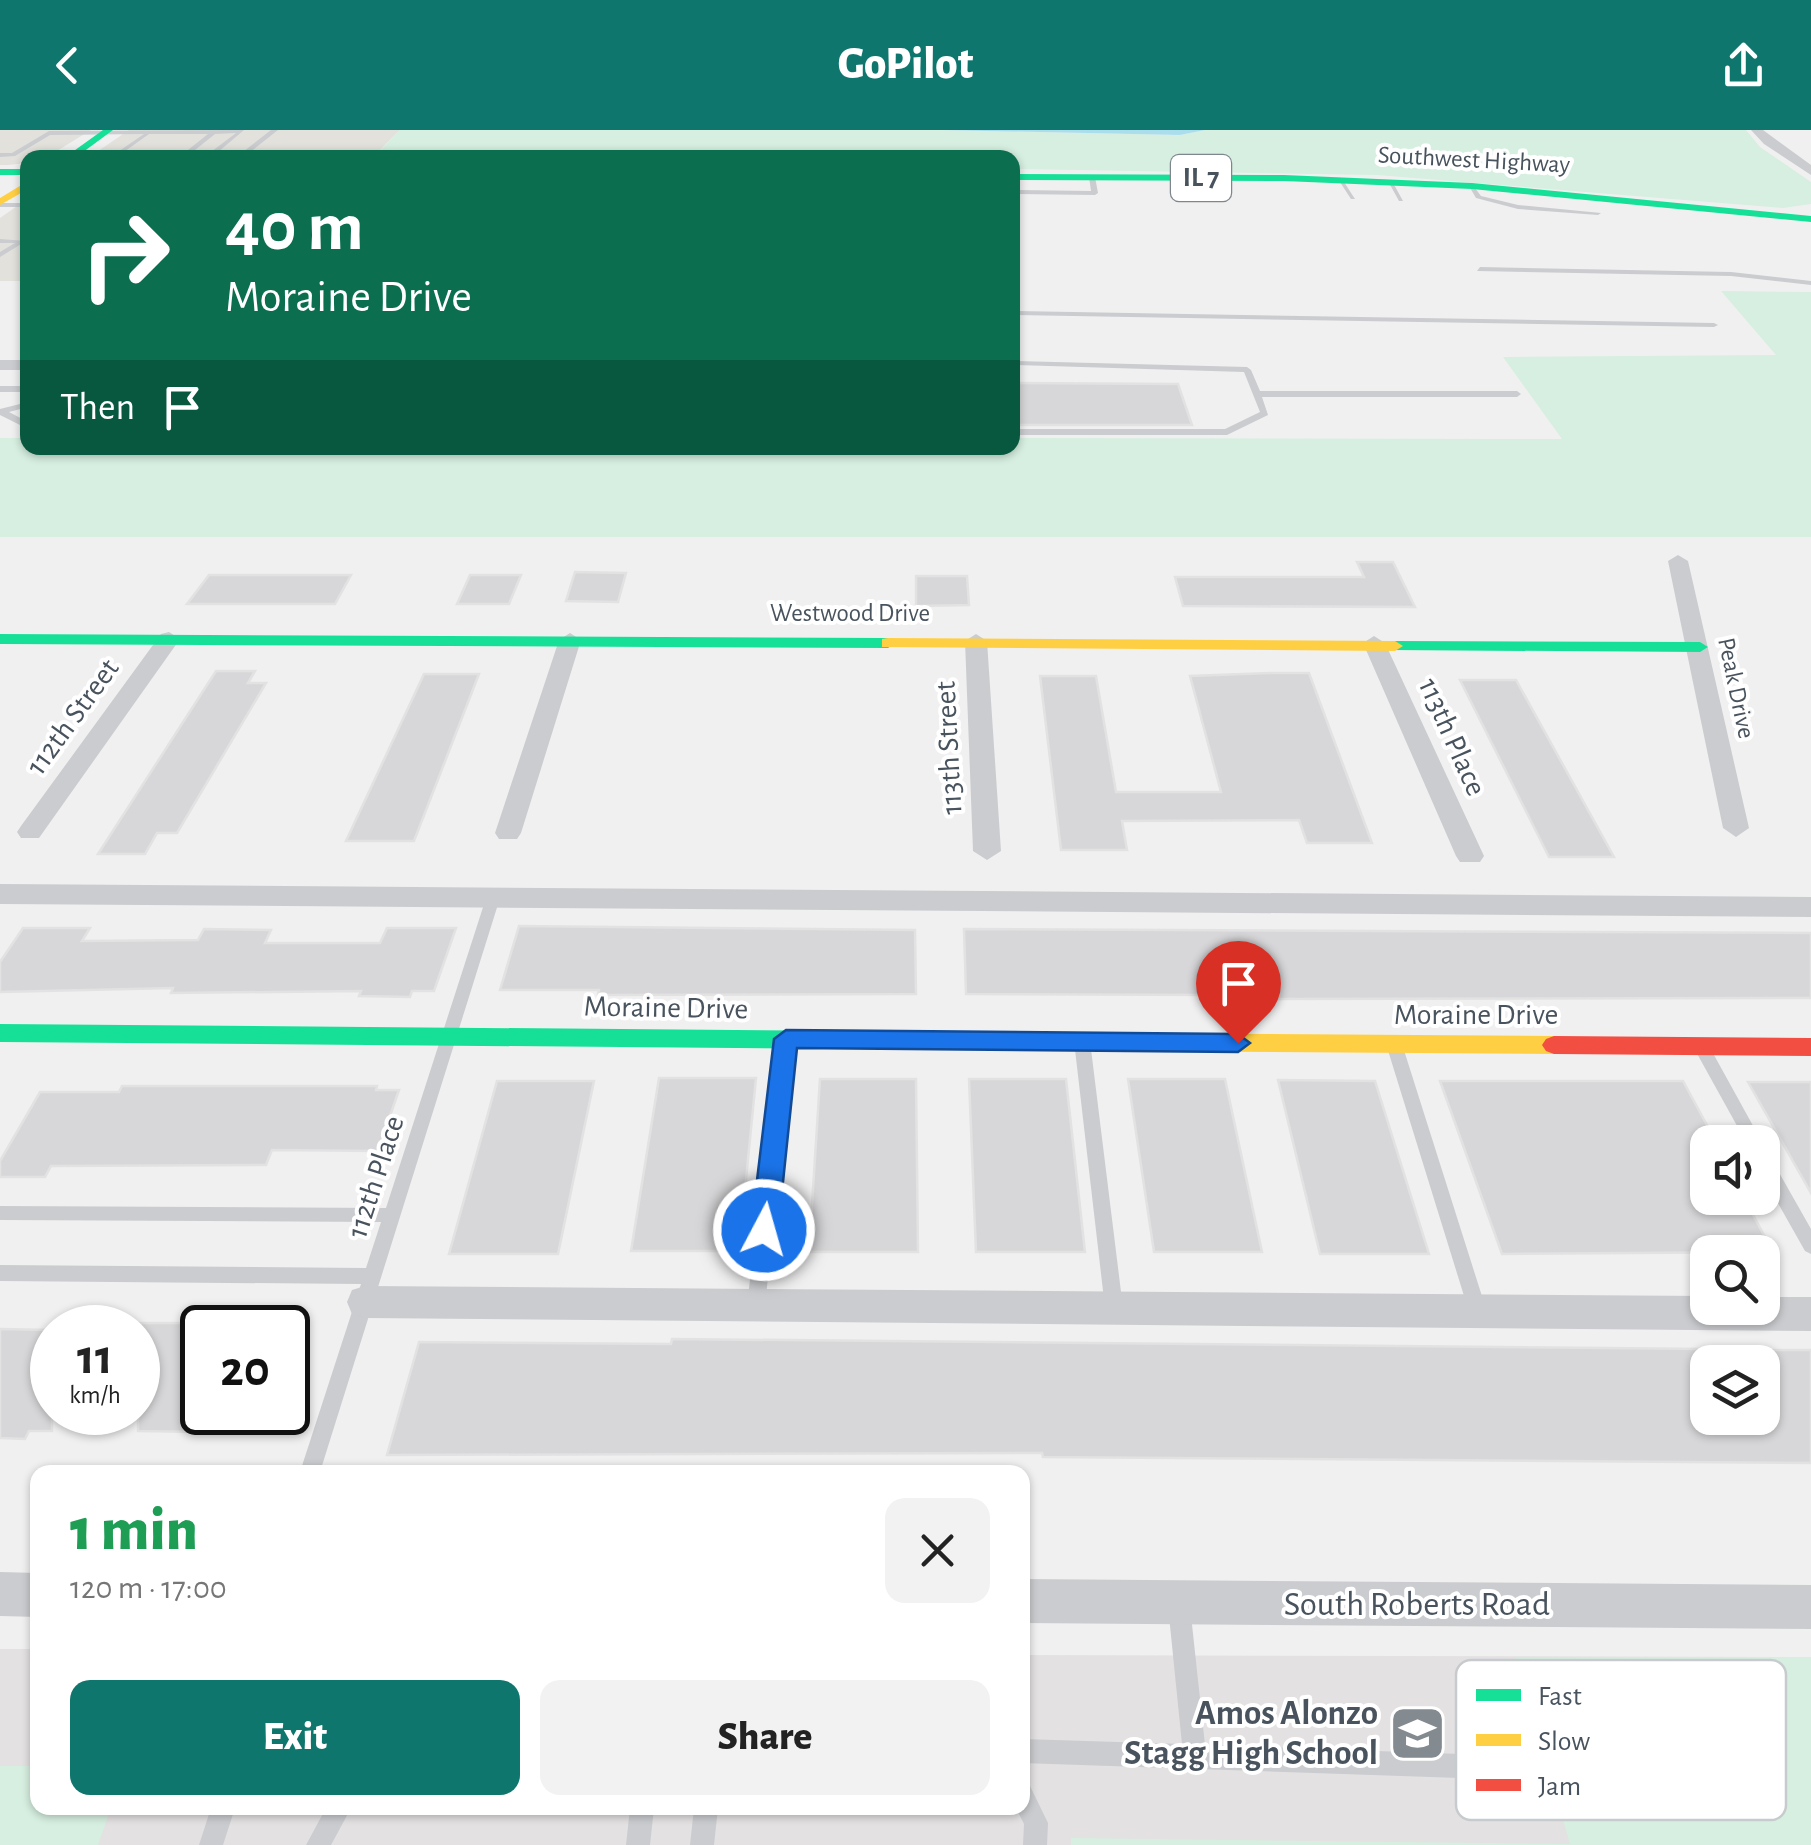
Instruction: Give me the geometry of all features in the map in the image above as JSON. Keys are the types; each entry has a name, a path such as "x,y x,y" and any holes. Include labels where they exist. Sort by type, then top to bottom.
{"street":[{"path":"1758,130 1768,142 1811,171"},
{"path":"80,150 106,132"},
{"name":"Southwest Highway","path":"1020,177 1396,191 1472,186 1811,218"},
{"name":"Peak Drive","path":"1678,560 1700,647 1736,828"},
{"name":"Westwood Drive","path":"0,639 1700,647"},
{"name":"112th Street","path":"30,832 169,639"},
{"path":"508,833 570,640"},
{"name":"113th Street","path":"976,642 986,852"},
{"name":"113th Place","path":"1374,643 1470,856"},
{"path":"0,894 1811,907"},
{"name":"Moraine Drive","path":"0,1033 1811,1047"},
{"path":"369,1289 756,1306 1811,1314"},
{"path":"0,1594 30,1594"},
{"name":"South Roberts Road","path":"1030,1601 1811,1607"}],"lane":[{"path":"248,150 275,130"},
{"path":"21,150 52,132 242,131 216,150"},
{"path":"193,150 214,132"},
{"path":"124,150 147,134"},
{"path":"1472,186 1478,196 1518,206 1598,213"},
{"path":"1480,270 1731,274 1811,283"},
{"path":"1020,313 1714,325"},
{"path":"1020,363 1246,370 1265,413 1227,432 1020,432"},
{"path":"1257,394 1517,394"},
{"name":"112th Place","path":"312,1465 493,898"},
{"path":"756,1306 786,1039"},
{"path":"1082,1042 1114,1308"},
{"path":"1394,1044 1478,1312"},
{"path":"1701,1046 1745,1125"},
{"path":"1780,1190 1811,1246"},
{"path":"0,1213 392,1215"},
{"path":"0,1273 369,1289"},
{"path":"1178,1602 1195,1756"},
{"path":"1030,1751 1456,1766"},
{"path":"1030,1811 1036,1823 1035,1845"},
{"path":"210,1845 221,1815"},
{"path":"318,1845 335,1815"},
{"path":"638,1845 641,1815"},
{"path":"702,1845 705,1815"}],"shaded area":[{"path":"0,130 91,130 58,150 20,150 20,164 0,165"},
{"path":"129,130 400,130 380,150 100,150"},
{"path":"20,204 20,281 0,281 0,218"},
{"name":"Amos Alonzo Stagg High School","path":"0,1649 30,1649 30,1815 1030,1815 1030,1655 1811,1657 1811,1845 0,1845"}],"green space":[{"path":"400,130 940,130 1180,135 1205,130 1746,130 1760,147 1811,182 1811,204 1783,208 1377,175 1020,169 1020,150 381,150"},
{"path":"1721,291 1811,292 1811,537 0,537 0,438 20,438 20,455 1020,455 1020,438 1562,439 1503,357 1776,355"},
{"path":"1811,1657 1811,1845 1071,1845 1071,1838 1570,1844 1563,1820 1786,1820 1786,1660 1516,1658"},
{"path":"0,1766 30,1766 30,1815 109,1815 98,1845 0,1845"}],"water":[{"path":"940,130 1205,130 1180,135"}],"building":[{"path":"1020,383 1178,384 1192,425 1020,425"},
{"path":"1357,562 1393,562 1415,607 1183,606 1175,577 1364,577"},
{"path":"575,572 626,573 618,602 566,601"},
{"path":"209,575 351,575 335,604 187,604"},
{"path":"470,575 521,575 509,604 457,604"},
{"path":"916,576 967,576 969,605 916,606"},
{"path":"216,671 255,671 248,683 266,683 177,833 157,833 145,854 98,854"},
{"path":"1309,673 1372,843 1307,843 1299,820 1122,821 1127,850 1061,850 1040,676 1096,676 1116,792 1221,792 1190,676"},
{"path":"424,674 479,674 414,841 346,841"},
{"path":"1460,680 1516,680 1614,857 1549,857"},
{"path":"519,926 915,930 916,994 598,995 599,990 500,990"},
{"path":"23,928 90,928 82,941 198,940 204,929 271,930 265,943 380,943 387,928 456,928 434,991 412,991 410,997 359,996 361,991 171,993 173,988 0,992 0,962"},
{"path":"964,929 1811,933 1811,998 1257,999 1254,986 1218,995 966,994"},
{"path":"659,1078 756,1078 739,1251 631,1251"},
{"path":"820,1079 916,1079 918,1252 809,1252"},
{"path":"969,1079 1066,1079 1085,1252 976,1252"},
{"path":"1128,1079 1225,1079 1262,1252 1154,1252"},
{"path":"1278,1080 1375,1081 1429,1254 1320,1254"},
{"path":"497,1081 594,1081 558,1254 449,1254"},
{"path":"1440,1081 1683,1081 1707,1125 1690,1125 1690,1215 1753,1215 1764,1235 1690,1235 1690,1253 1502,1254"},
{"path":"1748,1082 1811,1082 1811,1193 1780,1138 1780,1125 1772,1125"},
{"path":"122,1086 377,1086 376,1090 399,1090 378,1151 272,1150 266,1165 51,1166 45,1177 0,1177 0,1161 40,1092 119,1092"},
{"path":"160,1323 180,1323 180,1432 160,1431"},
{"path":"0,1329 30,1330 30,1431 25,1439 0,1438"},
{"path":"672,1339 1690,1349 1690,1435 1780,1435 1780,1350 1811,1350 1811,1463 1043,1457 1042,1453 387,1455 419,1342 671,1344"}],"traffic: fast":[{"path":"80,150 109,130"},
{"path":"0,172 20,172"},
{"path":"1020,177 1284,178 1472,186 1811,219"},
{"path":"0,639 888,643"},
{"path":"1395,646 1700,647"},
{"path":"0,1033 987,1041"}],"traffic: slow":[{"path":"0,202 20,189"},
{"path":"888,643 1395,646"},
{"path":"987,1041 1554,1045"}],"traffic: jam":[{"path":"1554,1045 1811,1047"}],"place":[{"name":"Amos Alonzo Stagg High School","path":"1417,1733"}],"route":[{"path":"764,1230 786,1039 1238,1043"}]}
